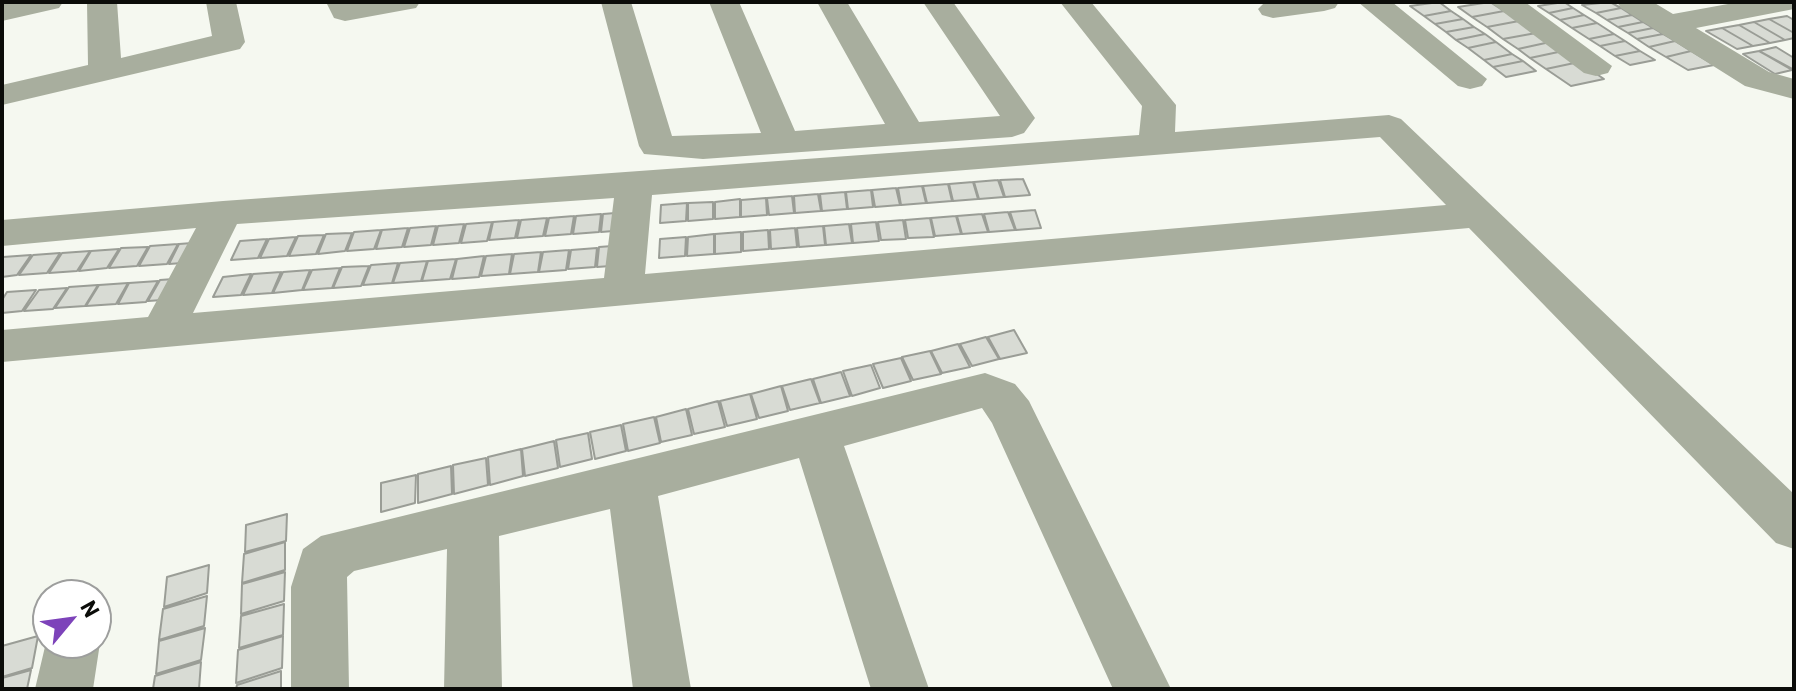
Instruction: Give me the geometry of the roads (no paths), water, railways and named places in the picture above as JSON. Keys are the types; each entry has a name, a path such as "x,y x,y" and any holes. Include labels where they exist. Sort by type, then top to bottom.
{"street":[{"path":"2,12 48,2"},
{"path":"102,2 105,71"},
{"path":"2,95 229,42 221,2"},
{"path":"341,2 345,12 405,2"},
{"path":"616,2 657,146 703,148 1012,126 1018,118 938,2"},
{"path":"724,2 783,143"},
{"path":"832,2 908,134"},
{"path":"1075,2 1159,105 1156,144"},
{"path":"1273,9 1324,2"},
{"path":"1373,2 1470,79"},
{"path":"1505,2 1596,66"},
{"path":"1632,2 1763,83 1794,89"},
{"path":"1670,24 1788,2"},
{"path":"2,233 223,213 634,185 1389,126 1794,527"},
{"path":"623,291 634,185"},
{"path":"162,332 223,213"},
{"path":"2,346 1478,215"},
{"path":"320,689 318,587 322,565 340,552 631,483 976,391 999,396 1012,414 1142,689"},
{"path":"815,432 900,689"},
{"path":"631,483 662,689"},
{"path":"473,521 473,689"},
{"path":"64,689 69,659"}]}
